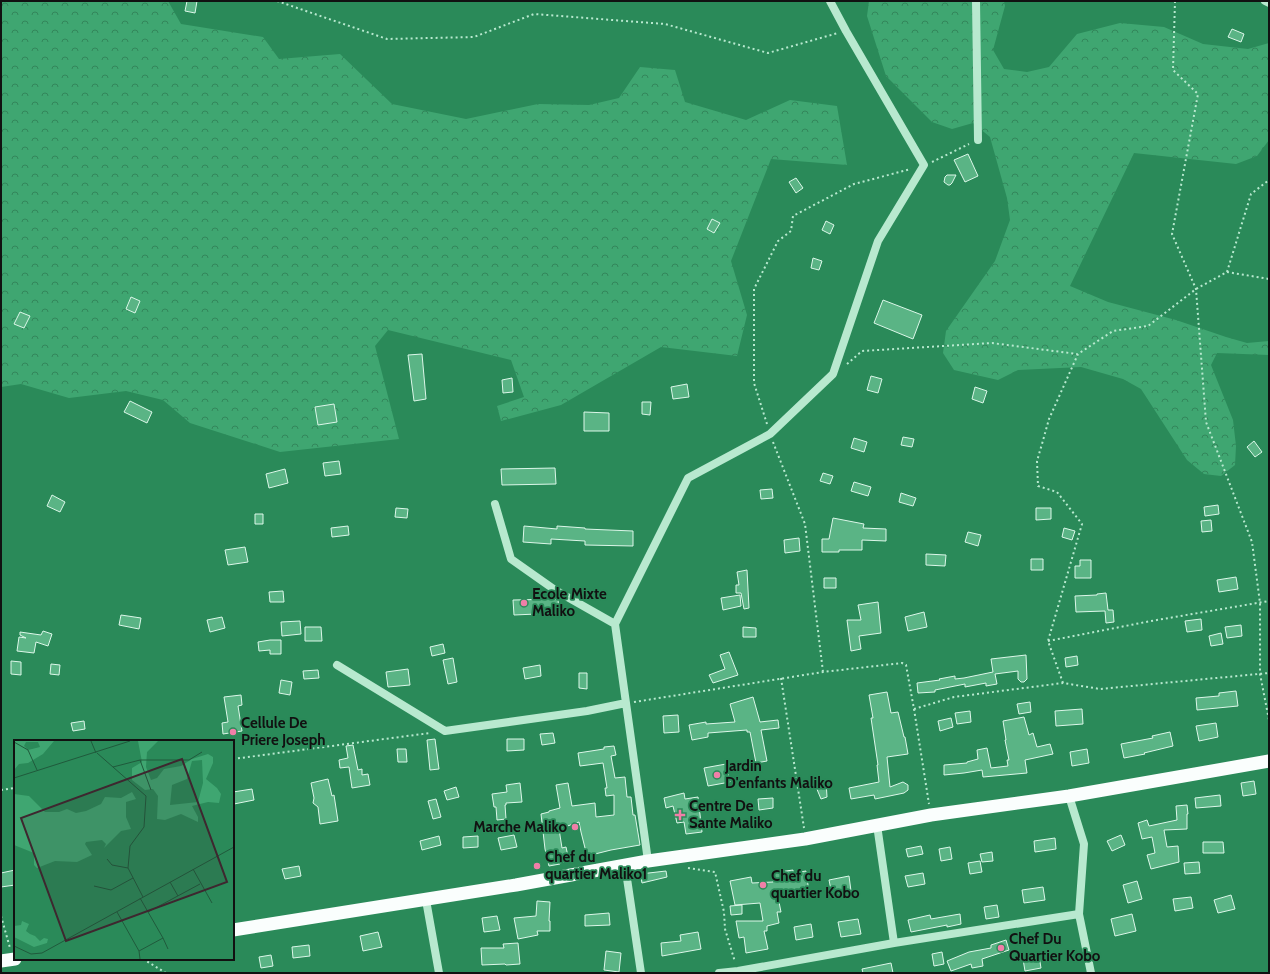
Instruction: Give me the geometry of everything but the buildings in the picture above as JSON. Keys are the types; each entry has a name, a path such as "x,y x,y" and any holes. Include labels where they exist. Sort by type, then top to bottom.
{"main road":[{"path":"234,930 426,900 648,861 805,839 931,815 1069,796 1269,761"}],"street":[{"path":"648,861 615,624 688,478 770,434 833,374 878,241 924,165 830,1"},
{"path":"976,1 978,140"},
{"path":"1265,1 1269,3"},
{"path":"495,504 511,559 555,590 615,624"},
{"path":"337,665 445,731 587,711 626,703"},
{"path":"1069,796 1084,844 1079,914 1091,973"},
{"path":"877,825 894,943"},
{"path":"625,865 641,973"},
{"path":"426,900 439,973"},
{"path":"719,973 738,971 894,943 1079,914"}],"path":[{"path":"277,1 387,39 474,37 534,14 665,24 768,53 846,31"},
{"path":"1175,1 1173,70 1198,94 1172,234 1196,289 1206,422 1252,542 1260,603 1260,674 1269,720"},
{"path":"823,672 805,524 770,434 754,383 754,289 778,241 791,231 793,216 854,184 924,165 978,140"},
{"path":"1226,272 1251,194 1269,180"},
{"path":"1063,684 1048,641 1082,524 1056,492 1038,486 1037,461 1049,419 1078,354 1113,331 1148,326 1196,289 1226,272 1269,279"},
{"path":"833,374 862,351 992,343 1078,354"},
{"path":"1048,641 1151,621 1269,601"},
{"path":"626,703 781,678 902,663 906,666 931,815"},
{"path":"914,709 954,697 1063,684 1100,689 1269,673"},
{"path":"781,678 805,839"},
{"path":"234,759 445,731"},
{"path":"1,790 14,788"},
{"path":"685,868 716,872 724,912 725,929 738,971"},
{"path":"1,916 10,960"},
{"path":"145,960 166,973"}],"green space":[{"path":"1,1 168,1 181,24 263,37 279,59 340,54 392,104 466,119 538,104 589,105 619,98 640,67 675,70 685,102 746,120 790,100 837,106 847,165 771,159 731,261 747,315 737,356 661,347 561,405 501,421 497,406 524,397 511,360 388,330 375,346 399,439 280,452 190,423 163,400 126,391 69,398 21,384 1,387"},
{"path":"869,1 1004,1 1005,6 993,50 1004,69 1027,72 1049,67 1077,34 1120,23 1164,27 1203,44 1248,49 1269,43 1269,140 1257,156 1236,164 1134,153 1070,286 1108,302 1176,320 1247,343 1269,341 1269,355 1217,353 1211,365 1233,420 1236,446 1235,465 1221,476 1204,474 1187,460 1141,389 1123,379 1081,367 1018,370 998,380 954,370 943,353 946,331 995,261 1010,220 1007,198 990,137 973,123 952,129 932,122 886,76 867,16"}],"place":[{"name":"Ecole Mixte Maliko","path":"524,603"},
{"name":"Cellule De Priere Joseph","path":"233,732"},
{"name":"Jardin D'enfants Maliko","path":"717,775"},
{"name":"Centre De Sante Maliko","path":"680,815"},
{"name":"Marche Maliko","path":"575,827"},
{"name":"Chef du quartier Maliko1","path":"537,866"},
{"name":"Chef du quartier Kobo","path":"763,885"},
{"name":"Chef Du Quartier Kobo","path":"1001,948"}]}
